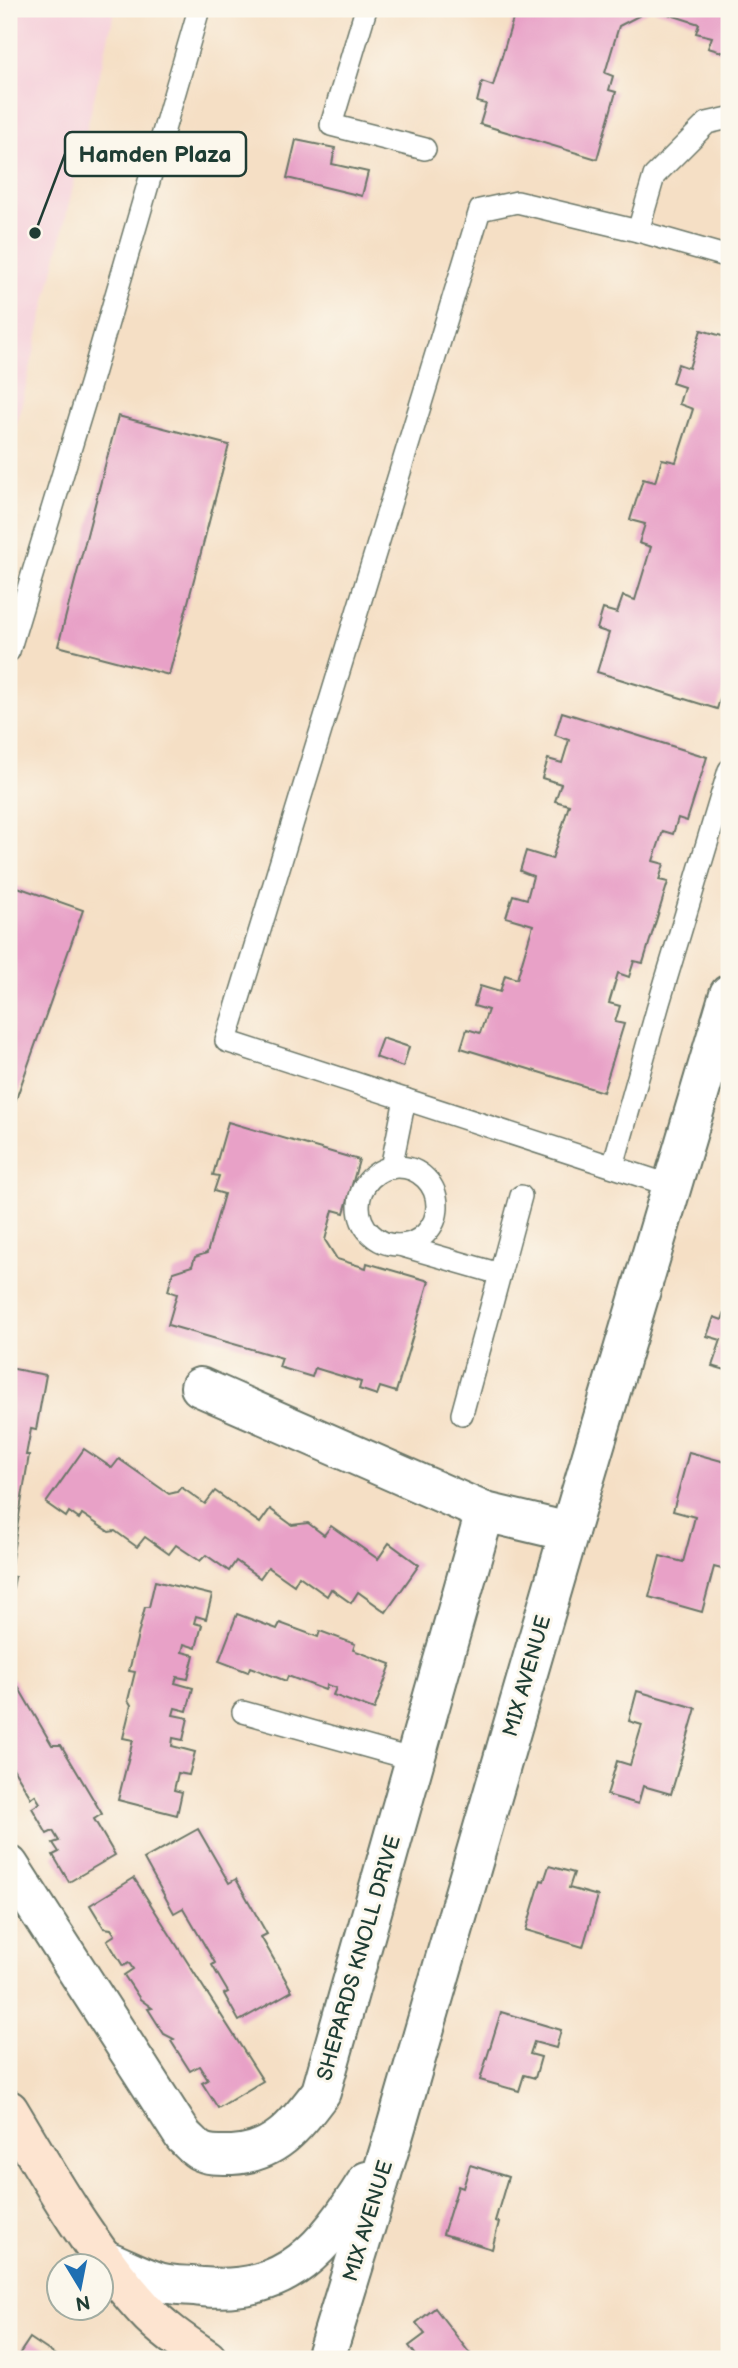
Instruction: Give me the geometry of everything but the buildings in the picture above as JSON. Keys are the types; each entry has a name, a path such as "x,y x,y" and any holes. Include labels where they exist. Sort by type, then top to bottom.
{"main road":[{"path":"9,2110 64,2201 99,2252"},
{"path":"116,2274 145,2311 175,2337 207,2359"}],"street":[{"name":"MIX AVENUE","path":"325,2359 392,2141 729,993"},
{"path":"200,1387 485,1512 569,1532"},
{"name":"SHEPARDS KNOLL DRIVE","path":"9,1865 184,2137 200,2151 221,2156 262,2150 276,2142 321,2092 485,1512"},
{"path":"116,2264 161,2283 224,2289 267,2280 304,2262 343,2219 392,2141"}],"lane":[{"path":"9,651 199,9"},
{"path":"366,9 331,125 425,149"},
{"path":"638,231 654,176 707,123 729,118"},
{"path":"672,1186 226,1041 480,210 517,202 638,231 729,257"},
{"path":"613,1166 729,769"},
{"path":"391,1168 405,1099"},
{"path":"399,1245 412,1243 423,1236 436,1214 437,1202 434,1190 417,1172 391,1168 379,1172 369,1180 362,1191 360,1217 374,1237 386,1243 500,1274"},
{"path":"462,1414 521,1196"},
{"path":"243,1712 415,1760"}],"shaded area":[{"path":"9,9 115,9 9,458"}],"place":[{"name":"Hamden Plaza","path":"35,233"}]}
